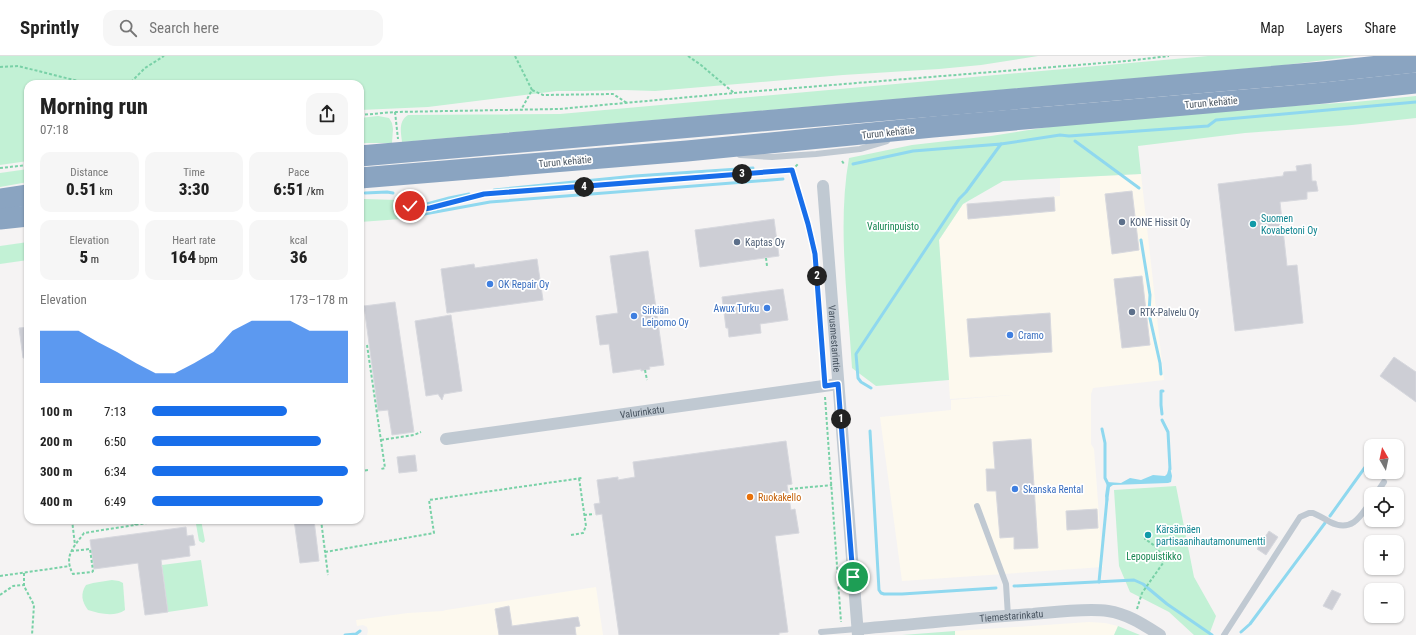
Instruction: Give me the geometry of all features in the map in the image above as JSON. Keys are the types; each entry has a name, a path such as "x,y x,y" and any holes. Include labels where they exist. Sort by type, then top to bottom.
{"highway":[{"name":"Turun kehätie","path":"364,178 687,151 933,127 1416,62"},
{"name":"Turun kehätie","path":"365,155 1157,97 1324,93 1416,83"},
{"path":"0,199 24,196"},
{"path":"0,219 24,216"}],"street":[{"name":"Varusmestarintie","path":"823,186 858,632"},
{"name":"Valurinkatu","path":"446,439 838,384"},
{"name":"Tiemestarinkatu","path":"858,632 1008,616 1079,611 1108,611 1125,615 1160,635"}],"lane":[{"path":"733,154 772,157 853,150 933,127"},
{"path":"687,151 725,154"},
{"path":"1381,487 1384,482"},
{"path":"977,506 1006,584 1008,616"},
{"path":"1224,635 1300,517 1313,513 1338,525 1351,524 1357,521 1364,511"},
{"path":"821,632 842,630 858,632"}],"path":[{"path":"133,80 145,68 164,56"},
{"path":"514,56 532,90 543,95 613,94 626,103"},
{"path":"688,56 734,93"},
{"path":"364,115 396,112 559,109 734,93 1127,61 1169,56"},
{"path":"0,67 18,66 74,80"},
{"path":"520,110 532,90"},
{"path":"396,112 399,143"},
{"path":"403,185 405,201 417,210 484,194 792,170 799,163"},
{"path":"0,168 24,165"},
{"path":"792,170 815,254 842,630"},
{"path":"766,258 767,266"},
{"path":"367,345 385,468 381,469"},
{"path":"645,370 647,380"},
{"path":"381,440 414,436 421,432"},
{"path":"364,471 369,470"},
{"path":"325,552 434,534 429,500 580,478 586,526 583,533 571,535"},
{"path":"790,489 832,486"},
{"path":"584,515 594,514"},
{"path":"72,524 75,546"},
{"path":"71,551 90,549 94,571 73,574 70,566 69,555 71,551 84,533 142,524"},
{"path":"322,524 328,575"},
{"path":"1134,620 1142,593 1163,563 1164,558 1155,546 1145,539 1148,535"},
{"path":"0,576 70,566"},
{"path":"24,572 24,585 34,605 32,635"},
{"path":"0,596 13,586 24,585"}],"shaded area":[{"path":"1141,174 1164,380 1093,388 1091,394 1091,444 1094,449 1103,567 902,581 880,417 951,410 951,400 1012,395 950,399 939,240 963,204 1060,196 1060,178"},
{"path":"596,587 603,635 367,635 367,627 363,625 357,626 356,620 408,613 443,611"},
{"path":"1089,622 1118,626 1114,635 955,635 955,631"}],"green space":[{"path":"0,56 1038,56 981,65 939,69 843,75 655,91 557,91 428,107 364,110 364,80 24,80 24,162 0,165"},
{"path":"1208,56 1356,56 1277,66 402,142 401,135 401,124 408,115 560,114"},
{"name":"Valurinpuisto","path":"1416,96 1416,118 1352,125 1245,133 1138,146 1141,174 1003,181 963,204 939,240 949,380 876,386 852,368 844,263 844,210 849,158 912,145 991,136 1055,126"},
{"path":"378,116 389,118 393,129 392,143 364,143 364,118"},
{"path":"24,170 24,183 0,187 0,173"},
{"path":"364,199 398,200 401,219 364,222"},
{"path":"24,243 24,261 0,264 0,246"},
{"name":"Lepopuistikko","path":"1176,486 1194,577 1216,616 1209,635 1194,635 1169,612 1130,592 1119,566 1114,490"},
{"path":"196,524 202,524 205,541 203,543 199,541"},
{"path":"201,560 208,606 168,612 162,565"},
{"path":"112,580 123,583 125,610 117,614 102,614 88,610 82,598 86,585"},
{"path":"1118,626 1140,635 1114,635"},
{"path":"955,631 955,635 902,635"}],"water":[{"path":"1169,467 1172,476 1171,482 1113,485 1110,487 1108,502 1106,503 1105,496 1107,482 1121,483 1130,478 1141,480 1153,475 1165,476"}],"building":[{"name":"Suomen Kovabetoni Oy","path":"1311,164 1312,181 1316,181 1318,191 1307,192 1307,199 1280,202 1287,266 1297,265 1303,323 1235,331 1218,184 1283,176 1284,172 1297,171 1296,166"},
{"path":"1132,191 1139,250 1112,254 1105,194"},
{"path":"1054,197 1055,211 968,219 967,204"},
{"path":"774,219 779,256 700,267 695,230"},
{"path":"648,251 664,365 649,367 650,369 641,371 641,369 613,373 609,344 600,345 596,316 618,313 610,256"},
{"path":"537,259 543,300 447,313 441,269 474,264 475,268"},
{"path":"1142,276 1150,345 1122,348 1114,279"},
{"path":"783,289 788,320 760,324 761,333 729,337 728,328 726,328 722,297"},
{"path":"395,302 414,432 392,435 388,410 378,411 364,306"},
{"path":"1050,313 1052,352 970,357 967,319"},
{"path":"451,315 462,391 444,394 442,400 438,394 426,396 415,321"},
{"path":"24,327 24,358 23,358 19,328"},
{"path":"1394,357 1416,372 1416,402 1380,376"},
{"path":"1031,439 1038,548 1014,549 1014,537 1000,538 996,491 987,491 986,469 995,469 993,442"},
{"path":"786,441 792,484 787,485 791,510 795,509 799,533 775,536 788,632 779,633 779,635 619,635 602,514 596,515 594,504 600,503 597,480 618,477 618,480 635,477 633,462"},
{"path":"415,455 417,471 399,473 397,457"},
{"path":"1097,509 1098,528 1067,530 1066,511"},
{"path":"295,524 314,524 319,561 300,563"},
{"path":"186,527 187,536 193,535 195,545 189,546 190,556 161,560 168,612 145,615 138,563 94,569 90,540"},
{"path":"1269,531 1278,537 1266,555 1257,549"},
{"path":"1332,590 1341,594 1332,610 1323,606"},
{"path":"509,606 512,626 578,617 580,626 575,627 576,635 499,635 495,609"}],"waterway":[{"path":"1001,144 1060,135 1069,136 1208,126 1216,120 1416,102"},
{"path":"1075,141 1139,188"},
{"path":"853,164 913,151 1001,144 966,192 959,199 856,354 858,378 861,382 871,388"},
{"path":"494,190 635,176 753,168"},
{"path":"419,215 490,202 783,179"},
{"path":"365,193 393,193"},
{"path":"408,197 413,203 423,205 469,194"},
{"path":"1141,240 1150,295 1149,314 1161,374"},
{"path":"1162,414 1161,391 1163,391"},
{"path":"1162,420 1168,432 1170,469"},
{"path":"1102,429 1105,443 1105,478 1109,486"},
{"path":"870,431 879,590 881,593 902,594 996,588"},
{"path":"1330,516 1364,469"},
{"path":"1099,582 1107,499"},
{"path":"1241,632 1250,624 1325,523"},
{"path":"1014,586 1134,580 1143,584 1167,604 1212,635"},
{"path":"345,635 356,634 360,631"}],"place":[{"name":"KONE Hissit Oy","path":"1122,222"},
{"name":"Suomen Kovabetoni Oy","path":"1253,224"},
{"name":"Kaptas Oy","path":"737,242"},
{"name":"OK Repair Oy","path":"490,284"},
{"name":"Awux Turku","path":"767,308"},
{"name":"RTK-Palvelu Oy","path":"1132,312"},
{"name":"Sirkiän Leipomo Oy","path":"634,316"},
{"name":"Cramo","path":"1010,335"},
{"name":"Skanska Rental","path":"1015,489"},
{"name":"Ruokakello","path":"750,497"},
{"name":"Kärsämäen partisaanihautamonumentti","path":"1148,535"}],"route":[{"path":"410,206 417,210 430,208 484,194 792,170 804,209 815,254 825,386 838,384 853,577"}]}
